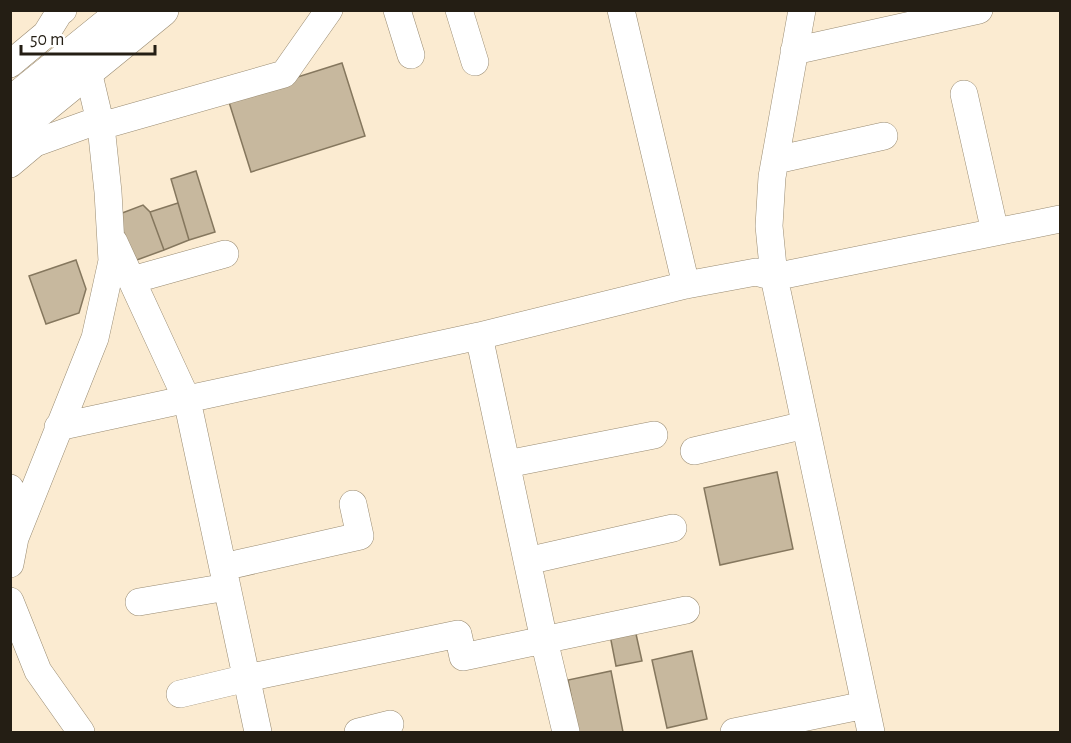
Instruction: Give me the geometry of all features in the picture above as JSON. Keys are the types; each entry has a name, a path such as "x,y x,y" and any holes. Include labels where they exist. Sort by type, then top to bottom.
{"main road":[{"path":"10,134 162,10"},
{"path":"10,104 103,16"}],"street":[{"path":"10,64 45,34 63,10"},
{"path":"10,164 35,143 100,123 284,74 329,10"},
{"path":"396,10 411,56"},
{"path":"459,10 475,62"},
{"path":"621,10 686,285"},
{"path":"802,10 778,134 769,226 774,277 871,732"},
{"path":"794,51 979,10"},
{"path":"10,564 15,538 22,519 95,338 112,261 108,192 100,123 88,71 103,16"},
{"path":"964,94 995,232"},
{"path":"776,160 884,136"},
{"path":"58,427 479,336 686,285 756,272 774,277 1060,219"},
{"path":"111,235 186,400 258,732"},
{"path":"132,280 225,254"},
{"path":"479,336 566,732"},
{"path":"694,452 806,425"},
{"path":"507,464 654,435"},
{"path":"10,489 22,519"},
{"path":"140,602 360,536 352,504"},
{"path":"527,561 673,528"},
{"path":"10,601 38,671 81,732"},
{"path":"180,694 458,634 463,657 686,610"},
{"path":"734,732 865,705"},
{"path":"358,732 390,724"}],"building":[{"path":"342,63 365,136 251,172 228,99"},
{"path":"196,171 215,232 189,240 171,179"},
{"path":"178,203 189,240 164,250 150,212"},
{"path":"143,205 150,212 164,250 134,261 117,215"},
{"path":"76,260 86,289 79,313 46,324 29,276"},
{"path":"777,472 793,549 720,565 704,488"},
{"path":"634,625 642,661 616,666 609,630"},
{"path":"692,651 707,719 667,728 652,660"},
{"path":"611,671 623,732 578,732 568,680"}]}
